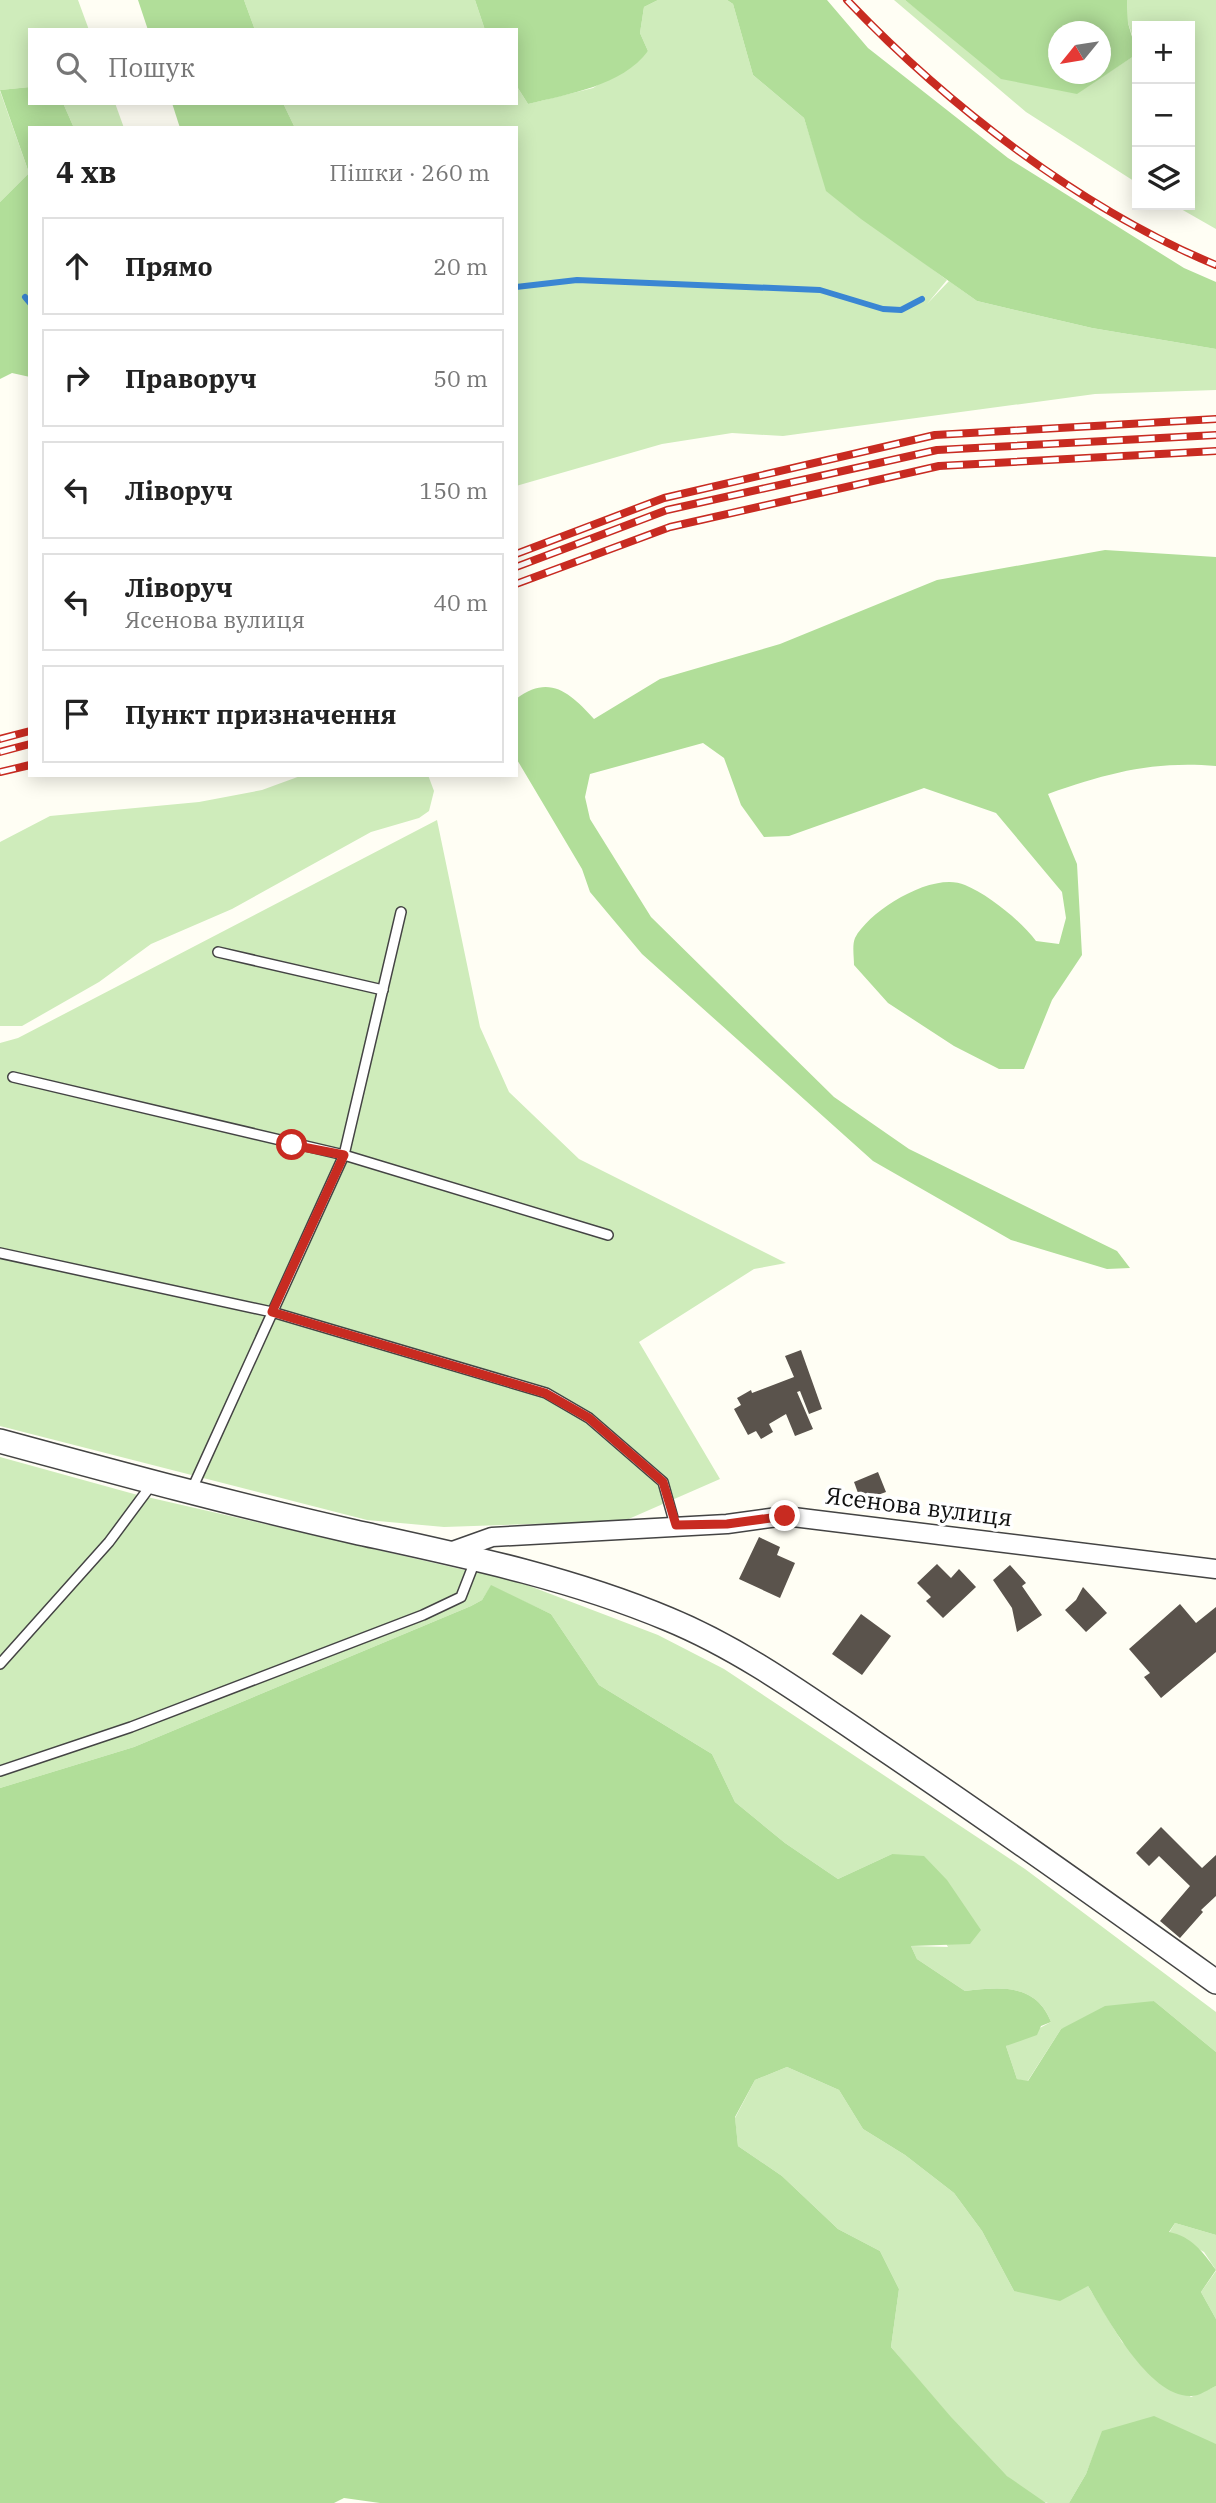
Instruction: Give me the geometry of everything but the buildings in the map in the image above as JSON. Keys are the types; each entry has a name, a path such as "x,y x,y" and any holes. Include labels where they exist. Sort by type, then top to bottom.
{"street":[{"path":"0,1441 153,1483 450,1552 570,1585 669,1619 757,1665 979,1813 1216,1982"},
{"name":"Ясенова вулиця","path":"450,1552 492,1537 727,1524 785,1516 1216,1569"}],"lane":[{"path":"191,1491 344,1155 401,912"},
{"path":"218,952 383,990"},
{"path":"13,1077 344,1155 608,1235"},
{"path":"0,1253 272,1312 545,1393 589,1418 663,1482 676,1525"},
{"path":"0,1664 109,1542 153,1483"},
{"path":"0,1771 131,1727 423,1615 461,1597 476,1559"}],"green space":[{"path":"0,0 78,0 88,28 28,28 28,87 0,90"},
{"path":"138,0 244,0 254,28 147,28"},
{"path":"244,0 475,0 484,28 254,28"},
{"path":"475,0 658,0 644,7 640,33 648,51 637,63 609,81 528,104 518,88 518,28 484,28"},
{"path":"658,0 727,0 733,4 753,75 804,118 827,191 947,280 927,304 949,281 977,301 1092,328 1216,349 1216,390 1095,394 783,436 732,433 662,444 518,485 518,126 294,126 284,105 518,105 518,88 528,104 593,88 648,51 640,33 644,7"},
{"path":"727,0 827,0 868,48 1008,158 1184,268 1216,282 1216,349 1092,328 977,301 861,219 826,191 804,118 753,75 733,4"},
{"path":"894,0 905,0 942,29 1048,79 1048,84 1058,84 1077,93 1091,84 1111,84 1111,71 1132,57 1132,180 1026,112"},
{"path":"905,0 1127,0 1132,57 1111,71 1111,21 1048,21 1048,84 1092,84 1077,94 1001,79"},
{"path":"1127,0 1216,0 1216,229 1183,210 1195,210 1195,21 1132,21 1132,35 1128,23"},
{"path":"28,87 28,105 64,105 73,126 28,126 28,170 0,90"},
{"path":"0,91 28,174 0,202"},
{"path":"64,105 116,105 123,126 73,126"},
{"path":"173,105 284,105 294,126 179,126"},
{"path":"28,174 28,377 12,373 0,379 0,202"},
{"path":"1105,550 1216,557 1216,766 1171,765 1130,770 1048,794 1077,864 1082,955 1052,1000 1024,1069 999,1069 954,1046 888,1003 854,965 855,938 874,916 904,896 936,883 952,882 974,889 1004,909 1036,941 1059,944 1066,918 1062,892 996,813 924,788 789,836 764,837 741,805 724,758 703,743 590,774 585,797 590,819 651,917 834,1097 909,1149 1117,1251 1130,1268 1107,1269 1011,1240 873,1161 642,954 590,892 582,869 518,761 518,698 528,691 550,687 559,690 577,702 594,719 660,679 780,644 937,580"},
{"path":"298,777 429,777 434,791 429,811 419,818 371,832 232,909 151,944 99,982 22,1026 0,1026 0,842 50,816 199,802 262,790"},
{"path":"437,820 480,1027 509,1092 579,1159 786,1263 754,1269 639,1342 720,1479 624,1521 444,1527 367,1520 0,1426 0,1043 18,1038"},
{"path":"0,1457 134,1494 478,1573 498,1574 658,1635 724,1669 1025,1869 1216,2012 1216,2052 1154,2001 1061,2029 1027,2082 1017,2079 1006,2046 1051,2022 1044,2009 1036,2000 1015,1990 965,1991 917,1959 911,1946 948,1947 892,1854 838,1879 785,1843 735,1802 712,1754 599,1685 551,1614 491,1586 482,1600 471,1606 134,1747 0,1788"},
{"path":"491,1585 551,1614 599,1685 712,1754 735,1802 785,1843 838,1879 892,1854 924,1856 947,1880 981,1930 970,1944 911,1946 917,1959 965,1991 1004,1989 1026,1994 1036,2000 1051,2022 1041,2026 1037,2035 1006,2046 1017,2079 1028,2081 1061,2029 1105,2006 1154,2001 1216,2052 1216,2235 1175,2223 1169,2232 1190,2241 1216,2270 1201,2292 1216,2319 1216,2386 1190,2396 1174,2393 1159,2383 1130,2353 1088,2286 1060,2301 1014,2291 982,2231 954,2193 905,2155 863,2129 839,2090 787,2067 755,2080 735,2117 738,2146 782,2176 838,2229 880,2251 899,2289 891,2347 951,2417 1007,2476 1046,2503 380,2503 344,2498 334,2503 0,2503 0,1788 134,1747 471,1606 482,1600"},
{"path":"787,2067 839,2090 863,2129 905,2155 954,2193 982,2231 1014,2291 1088,2286 1122,2342 1191,2397 1216,2386 1216,2444 1103,2431 1086,2474 1069,2503 1048,2503 1031,2495 1011,2480 943,2409 891,2347 899,2289 880,2251 838,2229 782,2176 738,2146 735,2118 755,2080"},
{"path":"1175,2223 1216,2235 1216,2270 1204,2252 1169,2233"},
{"path":"1216,2271 1216,2319 1201,2292"},
{"path":"1154,2416 1216,2444 1216,2503 1069,2503 1086,2474 1102,2431"}],"waterway":[{"path":"518,287 577,280 820,290 883,309 901,310 922,299"},
{"path":"25,297 28,301"}],"railway":[{"path":"847,0 928,78 1018,151 1115,215 1216,265"},
{"path":"518,553 664,498 935,435 1216,419"},
{"path":"518,566 667,510 937,450 1216,435"},
{"path":"518,583 670,527 939,466 1216,451"},
{"path":"0,739 28,732"},
{"path":"0,752 28,745"},
{"path":"0,772 28,765"}],"route":[{"path":"292,1145 344,1155 272,1312 545,1393 589,1418 663,1482 676,1525 727,1524 785,1516"}]}
